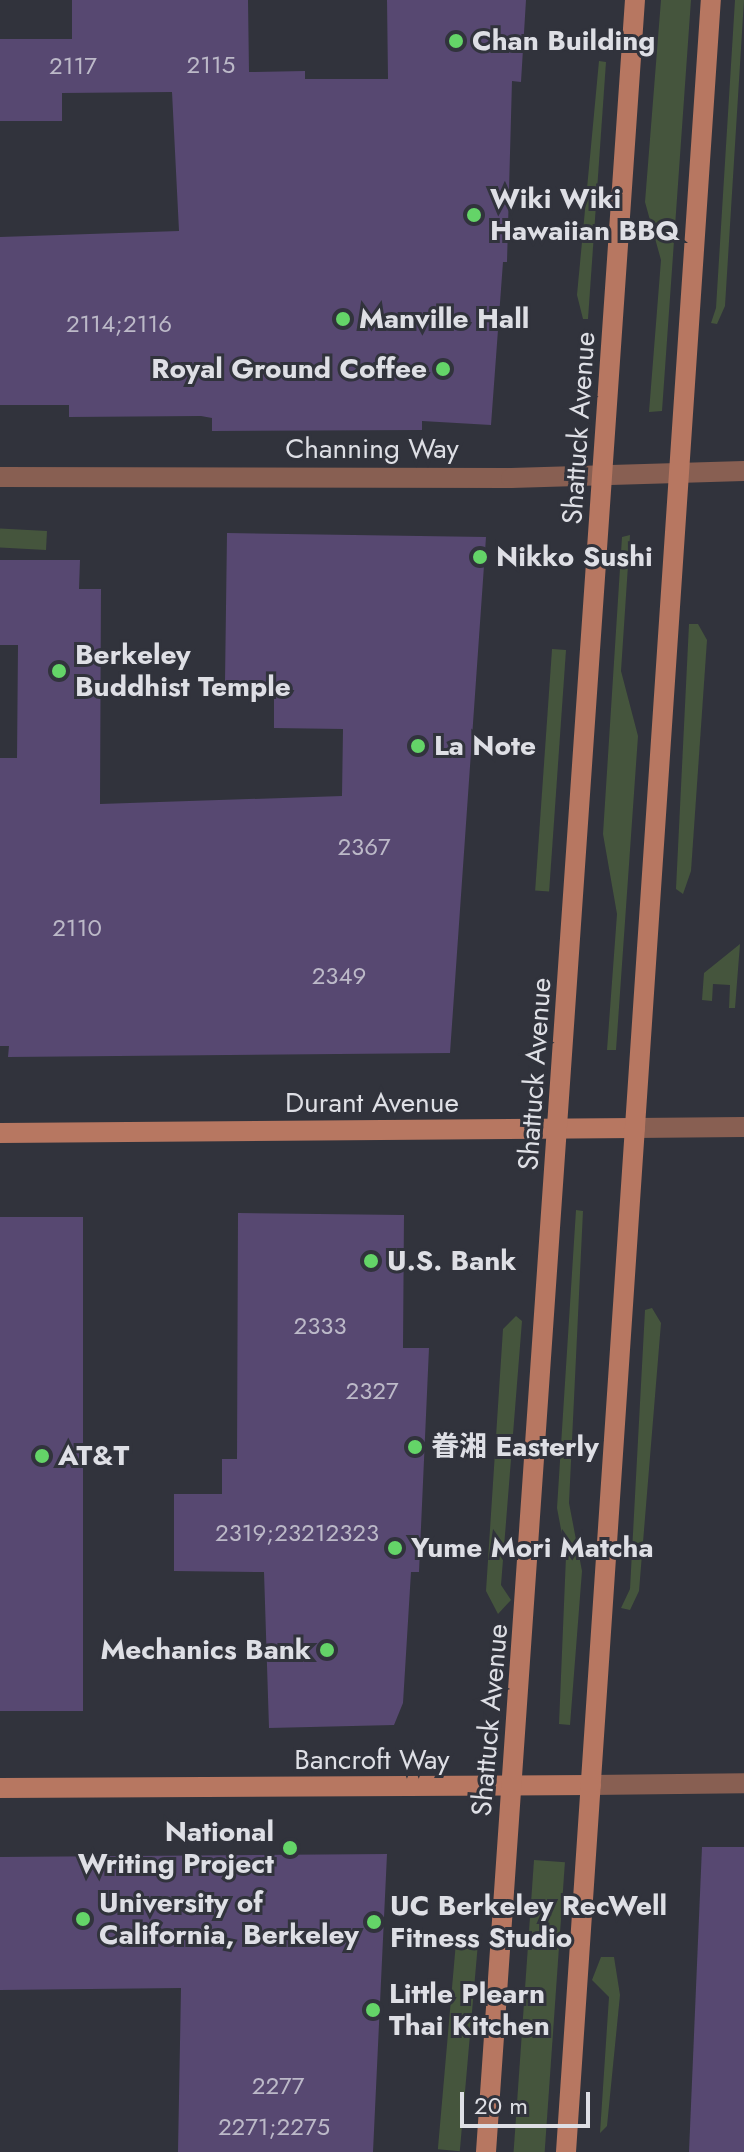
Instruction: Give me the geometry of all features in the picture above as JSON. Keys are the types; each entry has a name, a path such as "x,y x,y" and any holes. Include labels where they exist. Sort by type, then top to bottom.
{"main road":[{"name":"Shattuck Avenue","path":"486,2152 635,0"},
{"path":"566,2152 711,0"},
{"name":"Durant Avenue","path":"0,1133 635,1128"},
{"name":"Bancroft Way","path":"0,1788 591,1785"}],"street":[{"name":"Channing Way","path":"0,477 603,475 744,471"},
{"name":"Durant Avenue","path":"635,1128 744,1127"},
{"name":"Bancroft Way","path":"591,1785 744,1783"}],"green space":[{"path":"661,0 691,0 662,411 649,412 661,260 645,202"},
{"path":"735,0 744,0 725,306 717,324 711,323 716,308"},
{"path":"599,61 606,62 588,319 583,319 577,295"},
{"path":"0,529 47,531 46,550 0,548"},
{"path":"630,535 621,671 638,736 616,1050 607,1050 617,914 603,834 622,537"},
{"path":"689,624 698,624 707,640 691,871 683,894 676,889"},
{"path":"552,649 566,650 549,891 535,890"},
{"path":"740,944 735,1008 729,1008 730,985 713,984 712,1001 702,1000 704,973"},
{"path":"576,1210 583,1211 569,1503 582,1571 570,1725 559,1724 566,1556 557,1508"},
{"path":"652,1308 661,1323 639,1591 630,1610 621,1608 630,1589 645,1310"},
{"path":"516,1316 522,1321 501,1585 511,1600 498,1614 486,1591 503,1329"},
{"path":"534,1860 565,1862 545,2152 514,2152"},
{"path":"456,1941 478,1943 460,2151 438,2149"},
{"path":"601,1957 614,1957 620,1995 607,2126 600,2133 609,1997 592,1980"}],"building":[{"path":"72,0 248,0 249,72 305,71 305,79 388,79 387,0 526,0 521,82 512,81 507,262 503,262 491,425 422,421 422,430 212,431 212,418 201,416 69,417 69,405 0,405 0,237 179,231 172,92 62,93 62,121 0,121 0,39 72,39"},
{"path":"227,533 486,537 450,1053 8,1057 9,1046 0,1046 0,758 17,758 18,645 0,645 0,560 80,560 79,589 101,589 100,804 342,796 343,729 274,728 274,682 225,681"},
{"path":"238,1213 404,1215 403,1348 429,1348 419,1572 411,1572 403,1703 394,1725 269,1728 264,1572 174,1571 174,1494 222,1494 222,1459 237,1459"},
{"name":"AT&T","path":"0,1217 83,1217 83,1711 0,1711"},
{"path":"702,1847 744,1847 744,2152 689,2152"},
{"path":"387,1854 373,2152 178,2152 181,1988 0,1990 0,1857"}],"place":[{"name":"Chan Building","path":"456,41"},
{"name":"Wiki Wiki Hawaiian BBQ","path":"474,215"},
{"name":"Manville Hall","path":"343,319"},
{"name":"Royal Ground Coffee","path":"443,369"},
{"name":"Nikko Sushi","path":"480,557"},
{"name":"Berkeley Buddhist Temple","path":"59,671"},
{"name":"La Note","path":"418,746"},
{"name":"U.S. Bank","path":"371,1261"},
{"name":"眷湘 Easterly","path":"415,1447"},
{"name":"AT&T","path":"42,1456"},
{"name":"Yume Mori Matcha","path":"395,1548"},
{"name":"Mechanics Bank","path":"327,1650"},
{"name":"National Writing Project","path":"290,1848"},
{"name":"University of California, Berkeley","path":"83,1919"},
{"name":"UC Berkeley RecWell Fitness Studio","path":"374,1922"},
{"name":"Little Plearn Thai Kitchen","path":"373,2010"}]}
